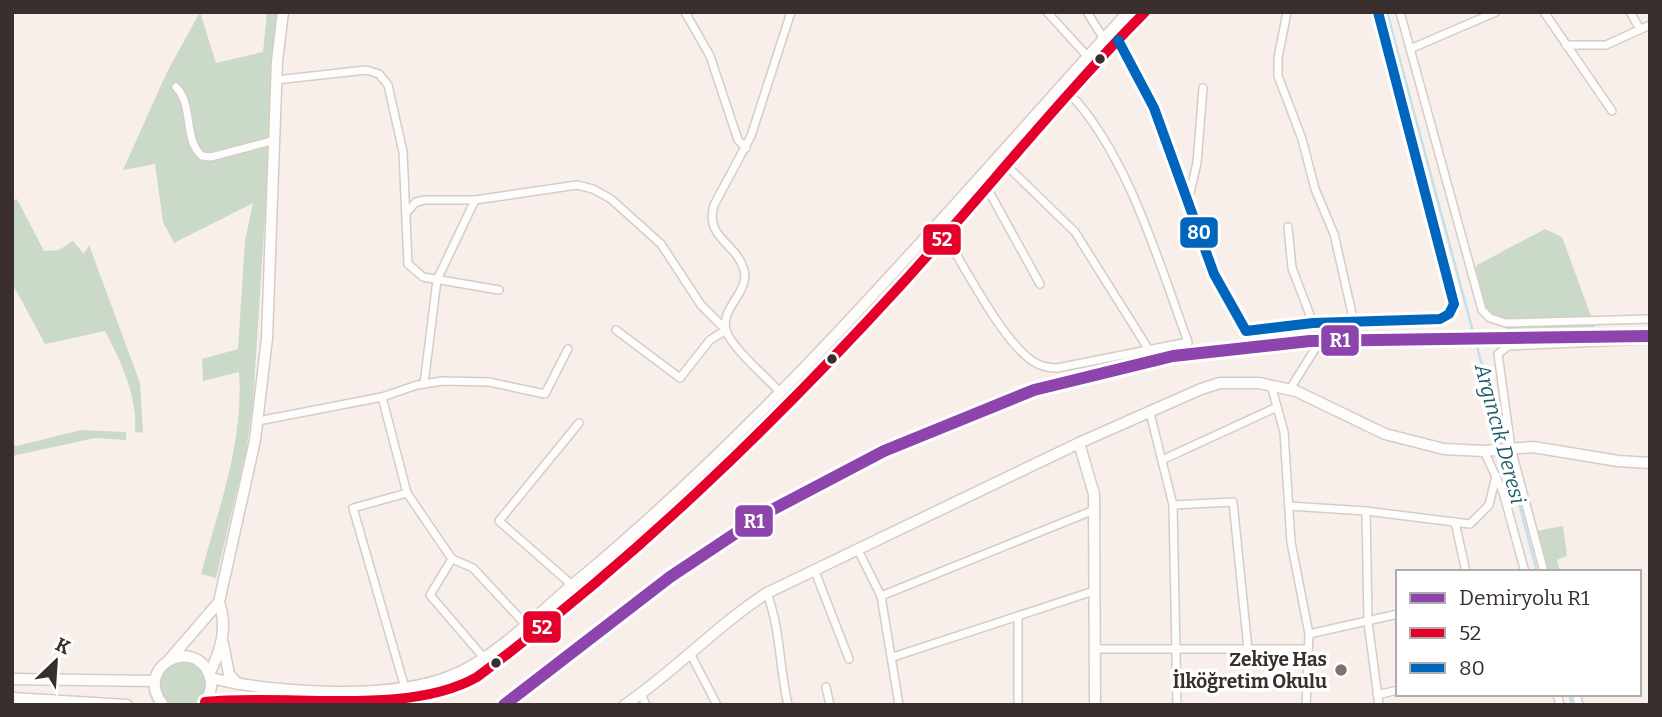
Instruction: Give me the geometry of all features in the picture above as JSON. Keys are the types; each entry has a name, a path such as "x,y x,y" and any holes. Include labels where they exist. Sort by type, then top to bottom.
{"street":[{"path":"239,685 229,674 219,602 258,421 267,338 276,80 283,12"},
{"path":"685,12 710,56 738,140 746,148"},
{"path":"726,330 727,314 744,282 744,271 715,234 712,217 714,205 746,148 791,12"},
{"path":"1046,12 1088,57"},
{"path":"1087,12 1104,39"},
{"path":"169,660 192,658 203,664 210,676 239,685 358,691 405,688 451,677 484,658 678,491 779,391 947,216 1128,12"},
{"path":"203,704 297,699 395,701 452,689 477,677 617,565 713,478 831,359 1145,12"},
{"path":"1287,12 1278,58 1278,76 1302,139 1315,189 1334,234 1354,322"},
{"path":"1118,40 1154,108 1214,274 1246,331 1313,323 1436,320 1447,316 1454,304 1378,12"},
{"path":"1400,12 1482,310 1495,321 1506,323 1650,319"},
{"path":"1472,12 1475,21"},
{"path":"1410,49 1496,12"},
{"path":"1544,12 1612,111"},
{"path":"1630,12 1640,29"},
{"path":"1566,45 1606,45 1650,25"},
{"path":"276,80 366,70 382,76 387,85 403,152 408,211 408,264 418,275 438,281 499,290"},
{"path":"176,87 184,99 195,148 202,156 211,157 275,140"},
{"path":"1187,201 1197,163 1203,88"},
{"path":"945,236 999,321 1026,355 1037,364 1057,368 1188,342 1119,165 1098,127 1070,94"},
{"path":"1006,165 1075,232 1149,350"},
{"path":"408,211 420,201 475,200 577,186 600,191 661,244 701,305 779,391"},
{"path":"987,188 1040,284"},
{"path":"424,384 438,281 475,200"},
{"path":"1289,227 1292,268 1313,323"},
{"path":"617,330 680,378 710,340 726,330"},
{"path":"1543,570 1510,448 1498,360 1502,349 1650,340"},
{"path":"258,421 382,397 424,384 489,382 545,394 568,349"},
{"path":"1290,389 1315,349"},
{"path":"625,705 691,655 738,612 767,593 1079,443 1211,386 1240,382 1290,389 1397,438 1444,449 1488,451 1533,447 1618,461 1650,463"},
{"path":"1271,385 1284,432 1291,542 1309,634 1306,705"},
{"path":"382,397 407,493 452,559 473,568 525,624"},
{"path":"1162,460 1278,407"},
{"path":"1150,413 1173,505 1177,705"},
{"path":"572,585 499,521 579,423"},
{"path":"1079,443 1091,481 1094,510 1095,705"},
{"path":"1488,451 1524,570"},
{"path":"1289,506 1366,511 1470,524 1484,512 1494,491 1496,476"},
{"path":"405,688 353,508 407,493"},
{"path":"1173,505 1233,502 1248,649"},
{"path":"881,596 1094,510"},
{"path":"1366,511 1368,622 1379,705"},
{"path":"1455,522 1466,570"},
{"path":"858,550 881,596 899,705"},
{"path":"452,559 430,595 484,658"},
{"path":"814,569 849,659"},
{"path":"893,657 1094,591"},
{"path":"767,593 780,636 781,673 788,705"},
{"path":"163,705 156,695 155,681 160,667 219,602"},
{"path":"1309,634 1396,615"},
{"path":"1018,616 1018,705"},
{"path":"203,704 210,692 210,676 223,640"},
{"path":"1094,649 1308,649"},
{"path":"691,655 717,705"},
{"path":"12,680 155,681"},
{"path":"827,687 830,705"},
{"path":"1377,695 1396,690"},
{"path":"641,694 646,705"},
{"path":"12,698 73,699 127,705"},
{"path":"73,699 90,705"}],"green space":[{"path":"200,12 216,63 263,52 267,12 278,12 253,403 246,452 216,578 201,574 234,449 240,398 239,372 203,381 202,359 238,349 245,241 253,203 174,243 163,222 155,164 123,170 167,72"},
{"path":"17,199 44,251 59,250 73,241 84,254 89,245 140,383 143,433 135,432 131,393 105,331 45,344 12,283 12,201"},
{"path":"1545,229 1562,237 1595,327 1507,329 1486,319 1473,274 1477,265"},
{"path":"81,430 126,432 126,440 95,438 12,456 12,444 17,446"},
{"path":"1563,526 1567,556 1557,560 1560,570 1547,570 1536,531"},
{"path":"183,661 199,668 206,684 199,700 183,707 167,700 160,684 167,668"}],"waterway":[{"name":"Argıncık Deresi","path":"1387,12 1504,447"},
{"name":"Argıncık Deresi","path":"1506,453 1536,570"},
{"name":"Argıncık Deresi","path":"1570,696 1572,705"}],"tunnel":[{"path":"1313,323 1315,349"}],"rail line":[{"name":"R1","path":"504,705 670,577 766,513 884,451 1034,390 1173,356 1310,341 1650,336"}],"transit line":[{"name":"52","path":"205,702 346,701 416,697 449,689 477,677 645,540 751,441 901,285 1082,79 1145,12"},
{"name":"80","path":"1118,40 1154,108 1214,274 1246,331 1313,323 1440,319 1449,314 1454,304 1378,12"}],"place":[{"name":"Zekiye Has İlköğretim Okulu","path":"1341,670"}]}
